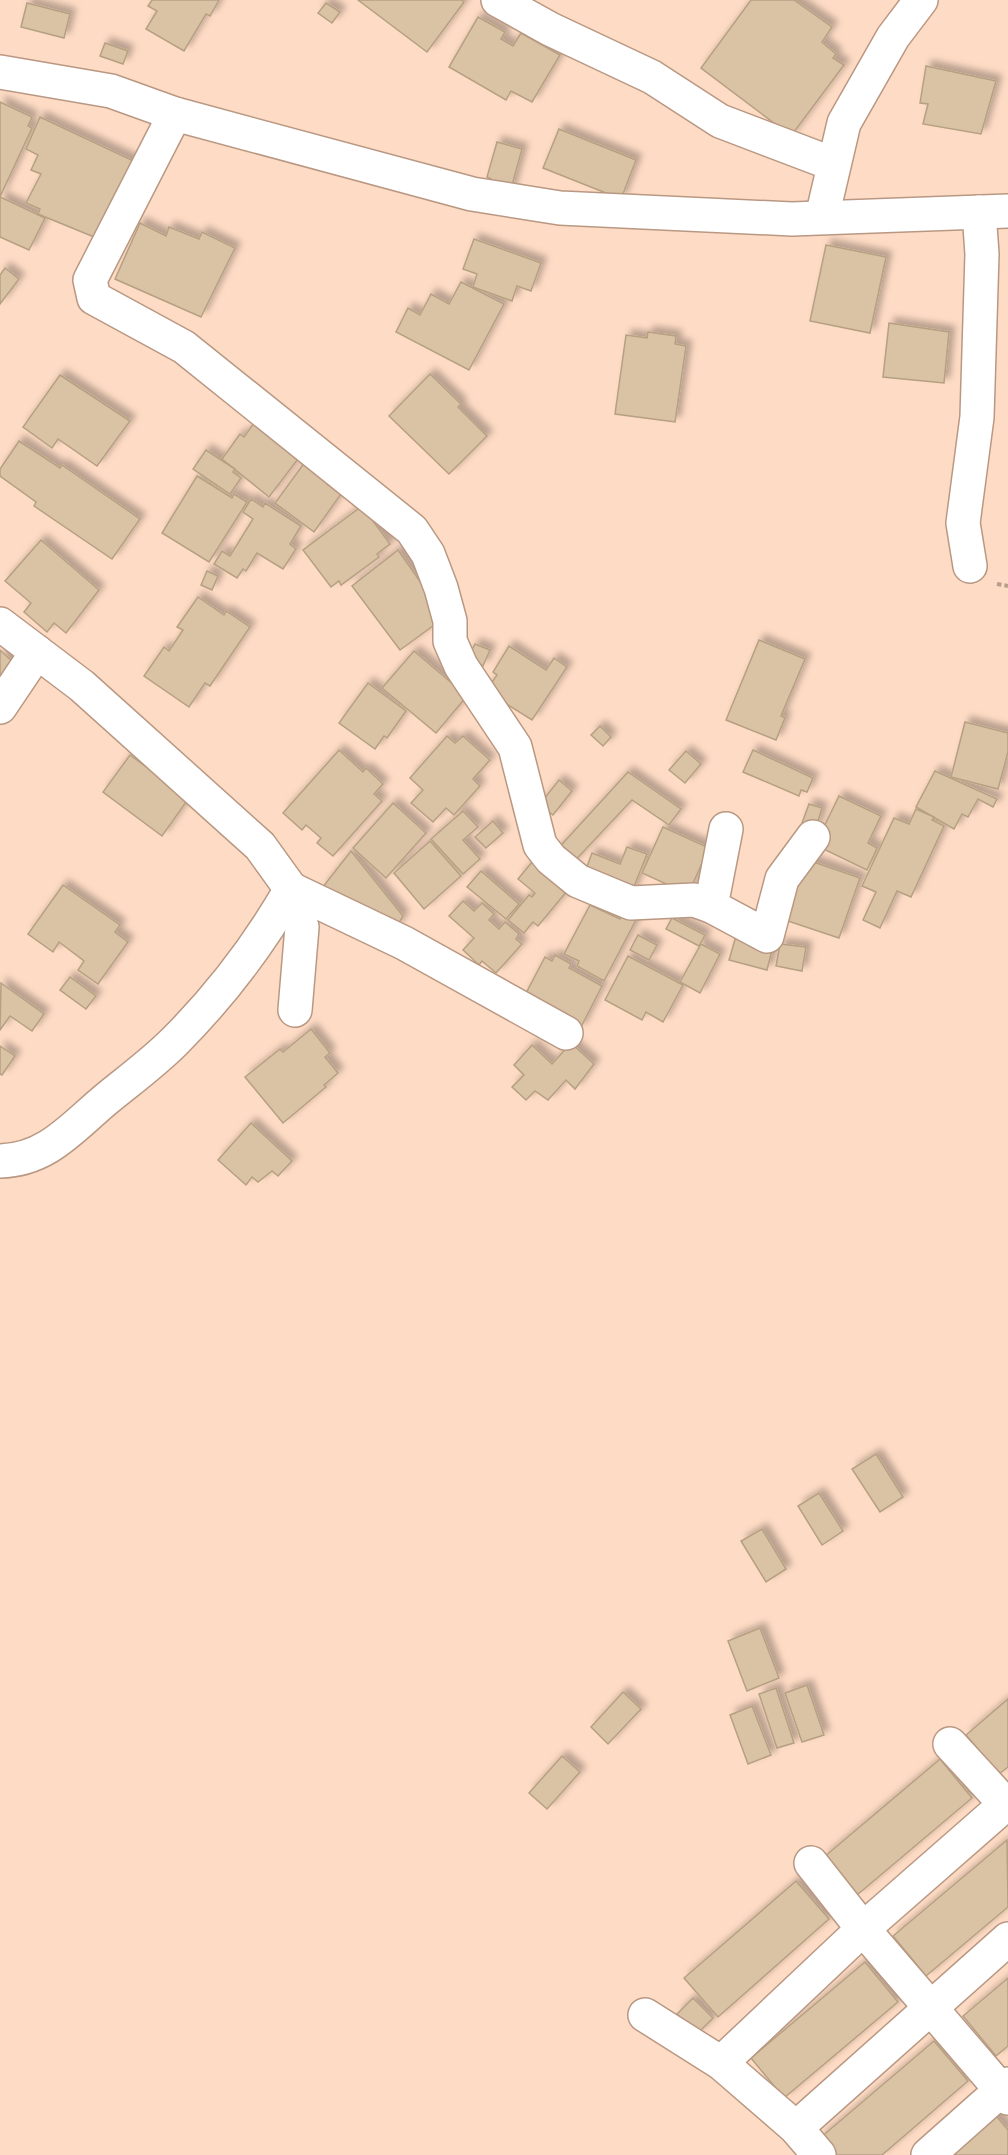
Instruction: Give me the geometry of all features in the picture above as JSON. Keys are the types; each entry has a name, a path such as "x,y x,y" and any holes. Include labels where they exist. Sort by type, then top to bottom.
{"street":[{"path":"498,0 550,29 652,77 720,122 832,164"},
{"path":"822,217 832,164 844,123 893,37 921,0"},
{"path":"0,72 111,91 175,114 472,194 550,206 792,219 994,212 982,254 978,417 963,523 970,566"},
{"path":"175,114 90,280 94,298 184,347 412,530 428,554 441,588 450,621 450,641 461,666 515,747 540,845 551,859 578,881 631,903 694,900 711,906 767,936 782,879 813,837"},
{"path":"0,624 82,686 260,846 291,889 302,927 295,1010"},
{"path":"0,707 37,652"},
{"path":"711,906 726,829"},
{"path":"291,889 404,943 566,1033"},
{"path":"0,1161 18,1160 46,1150 173,1043 217,996 249,955 291,889"},
{"path":"721,2063 862,1929 1007,1804 950,1744"},
{"path":"811,1863 862,1929 1006,2091 928,2155"},
{"path":"796,2128 1008,1939"},
{"path":"645,2015 721,2063 796,2128 819,2155"}],"building":[{"path":"152,0 219,0 210,16 206,14 184,51 146,29 157,11 148,6"},
{"path":"358,0 462,0 464,2 427,52"},
{"path":"751,0 794,0 832,27 822,42 836,54 833,58 844,65 791,136 701,68"},
{"path":"27,3 70,14 64,38 21,27"},
{"path":"326,3 340,12 332,23 318,13"},
{"path":"478,17 505,32 501,39 513,46 521,33 560,55 532,102 511,91 506,100 449,67"},
{"path":"105,43 128,51 123,64 100,56"},
{"path":"926,66 996,81 981,134 923,124 928,104 920,103"},
{"path":"0,102 32,117 28,126 32,128 0,197"},
{"path":"40,117 140,164 99,239 38,214 40,209 26,203 41,174 31,170 38,155 26,149"},
{"path":"559,129 636,160 621,199 543,168"},
{"path":"497,142 522,149 509,196 488,191 491,179 487,177"},
{"path":"0,197 45,218 29,250 0,237"},
{"path":"140,223 166,236 169,227 199,239 202,232 235,248 201,317 115,279"},
{"path":"474,239 541,263 531,291 517,286 512,301 473,287 477,274 463,269"},
{"path":"826,245 886,257 870,333 810,321"},
{"path":"5,268 19,279 0,304 0,275"},
{"path":"461,282 504,304 469,370 396,332 408,308 420,315 431,294 449,304"},
{"path":"889,323 949,332 944,383 883,377"},
{"path":"648,332 676,336 675,344 686,346 675,422 615,414 626,335 647,338"},
{"path":"430,374 461,404 458,407 487,436 449,474 389,416"},
{"path":"60,375 130,421 97,466 58,439 52,448 23,427"},
{"path":"254,423 301,455 269,497 222,459 240,434 244,437"},
{"path":"19,441 60,468 62,465 140,519 112,559 34,506 36,502 0,476 0,469"},
{"path":"206,450 235,469 233,472 241,478 230,494 193,469"},
{"path":"305,462 330,480 327,484 341,494 314,532 275,503"},
{"path":"197,476 232,498 234,494 247,502 209,562 162,533"},
{"path":"251,499 263,507 265,503 301,526 290,544 296,549 283,569 257,553 246,571 243,569 237,578 214,564 222,551 230,556 253,519 243,512"},
{"path":"362,506 390,544 377,554 379,557 341,585 339,581 331,587 303,550"},
{"path":"41,540 99,590 66,633 54,623 47,632 24,612 31,603 5,581"},
{"path":"398,550 445,617 400,650 352,586"},
{"path":"207,571 218,576 212,590 201,585"},
{"path":"198,597 224,615 226,611 250,627 210,686 205,683 189,707 144,676 164,647 169,651 183,630 177,627"},
{"path":"759,640 805,659 781,716 785,718 776,740 726,720"},
{"path":"475,644 490,650 483,666 468,657"},
{"path":"509,646 546,670 554,658 567,667 532,720 486,691 497,675 493,672"},
{"path":"0,650 13,662 0,676"},
{"path":"414,651 467,696 436,733 382,688"},
{"path":"368,683 406,711 387,738 384,736 375,749 339,723"},
{"path":"965,722 1008,733 1008,752 998,789 951,777"},
{"path":"600,726 611,737 603,746 591,735"},
{"path":"447,736 455,743 463,736 490,760 473,779 480,786 454,815 446,808 433,822 411,803 423,790 410,778"},
{"path":"339,750 363,772 366,768 383,784 374,794 382,801 333,856 317,843 321,838 306,825 302,830 283,813"},
{"path":"753,750 813,778 807,792 801,790 799,796 743,772"},
{"path":"686,751 701,764 685,783 669,770"},
{"path":"130,755 189,798 162,836 103,792"},
{"path":"935,771 997,799 993,807 978,799 968,817 962,814 954,829 916,807"},
{"path":"628,772 681,809 669,825 632,800 568,868 553,854"},
{"path":"559,780 572,791 553,815 539,805"},
{"path":"839,796 881,816 868,843 877,848 867,870 815,845"},
{"path":"393,803 426,833 386,878 353,848"},
{"path":"809,804 822,808 816,828 802,823"},
{"path":"916,809 934,817 932,820 944,826 911,897 897,891 880,928 863,920 876,892 862,886 894,818 909,824"},
{"path":"463,811 478,827 463,840 480,859 463,874 431,839"},
{"path":"493,821 503,833 486,848 475,837"},
{"path":"663,827 709,848 688,894 642,873"},
{"path":"430,841 461,876 424,909 394,873"},
{"path":"627,847 647,854 631,894 584,875 592,853 620,864"},
{"path":"351,851 403,916 396,928 322,888"},
{"path":"537,856 572,885 538,926 533,922 524,933 508,920 529,895 532,897 535,893 518,879"},
{"path":"802,858 860,878 839,938 779,918"},
{"path":"481,871 519,904 506,919 467,887"},
{"path":"63,885 120,925 115,932 128,942 98,984 78,970 84,961 59,942 53,952 28,934"},
{"path":"463,901 474,911 482,903 494,914 489,920 499,929 505,922 519,934 516,939 522,944 496,973 482,961 479,965 463,950 474,938 449,916"},
{"path":"590,905 620,919 625,908 639,914 604,981 577,966 579,961 564,954"},
{"path":"672,918 705,935 699,946 666,929"},
{"path":"638,935 657,945 649,960 630,950"},
{"path":"736,936 773,946 767,970 729,960"},
{"path":"701,944 720,954 700,993 680,982"},
{"path":"780,944 806,947 802,971 776,966"},
{"path":"555,955 571,964 569,968 602,986 580,1029 524,997 545,957 552,961"},
{"path":"628,956 683,985 663,1022 646,1012 642,1020 605,1000"},
{"path":"70,977 96,996 86,1009 60,990"},
{"path":"1,983 44,1014 32,1031 10,1016 0,1030"},
{"path":"311,1029 330,1053 325,1057 338,1073 324,1085 326,1087 283,1123 245,1077 280,1049 283,1052"},
{"path":"571,1043 594,1064 575,1089 566,1080 548,1100 535,1091 526,1100 512,1087 524,1075 514,1065 532,1045 552,1064"},
{"path":"0,1046 15,1056 2,1075 0,1074"},
{"path":"251,1123 292,1161 278,1176 272,1171 258,1182 252,1177 246,1185 218,1160"},
{"path":"876,1454 903,1497 880,1512 852,1469"},
{"path":"819,1493 843,1531 822,1545 798,1506"},
{"path":"762,1529 786,1569 766,1582 741,1541"},
{"path":"760,1628 779,1678 747,1691 728,1641"},
{"path":"807,1685 824,1735 802,1742 785,1693"},
{"path":"776,1688 794,1743 777,1748 759,1694"},
{"path":"623,1692 641,1709 608,1744 591,1727"},
{"path":"1008,1699 1008,1767 999,1774 966,1735"},
{"path":"752,1706 771,1755 748,1764 730,1715"},
{"path":"562,1756 580,1772 547,1809 529,1793"},
{"path":"940,1759 972,1798 857,1895 824,1857"},
{"path":"1007,1840 1008,1907 926,1976 893,1936"},
{"path":"796,1881 829,1919 718,2017 684,1978"},
{"path":"865,1962 898,2002 784,2098 751,2058"},
{"path":"1008,1978 1008,2046 996,2056 963,2016"},
{"path":"693,1998 713,2018 697,2034 677,2014"},
{"path":"934,2041 968,2081 882,2155 835,2155 820,2138"},
{"path":"993,2112 1008,2130 1008,2155 941,2155"}]}
